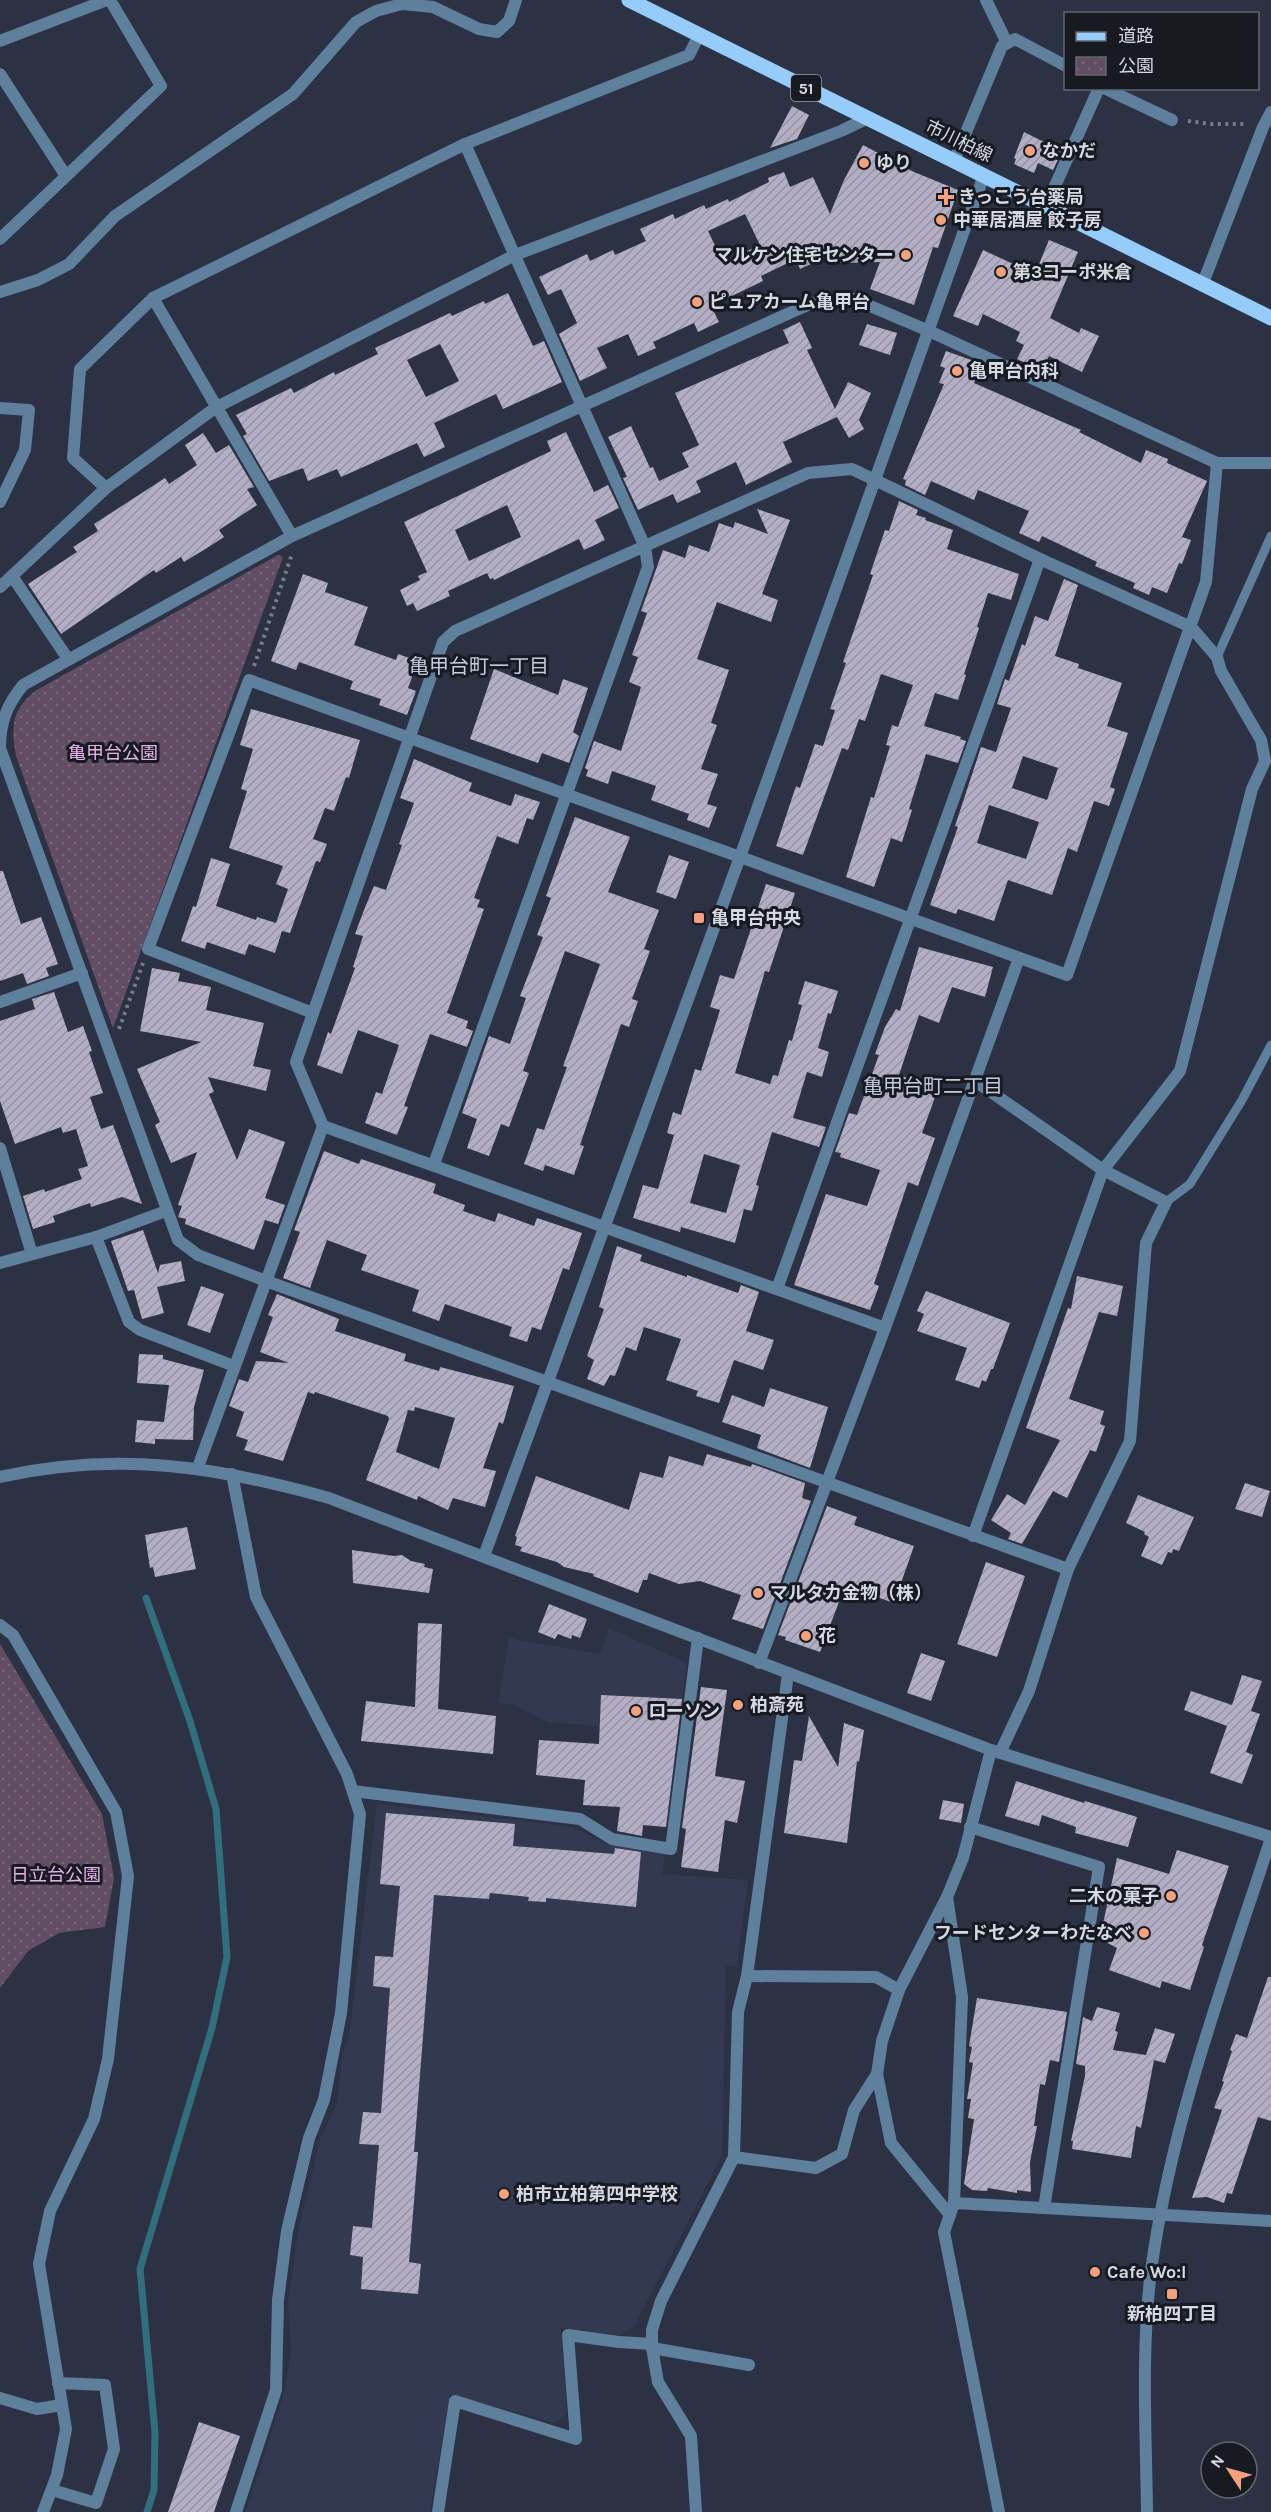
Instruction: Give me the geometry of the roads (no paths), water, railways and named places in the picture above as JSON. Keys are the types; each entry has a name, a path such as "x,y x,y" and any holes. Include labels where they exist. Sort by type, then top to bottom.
{"main road":[{"name":"市川柏線","path":"629,0 1271,318"}],"street":[{"path":"0,41 108,0 160,86 0,238"},
{"path":"0,292 38,280 69,264 115,216 293,94 356,22 376,11 402,4 433,7 479,30 497,32 509,21 516,0"},
{"path":"986,0 1007,43"},
{"path":"106,488 73,458 80,369 153,298 465,144 688,55 699,35"},
{"path":"954,160 1002,46 1014,39 1064,65"},
{"path":"0,74 66,176"},
{"path":"1046,206 1098,90"},
{"path":"1108,90 1172,120"},
{"path":"1203,284 1271,111"},
{"path":"0,587 106,488 215,408 515,255 841,131 868,118"},
{"path":"434,1164 648,567 645,547 465,144"},
{"path":"484,1556 740,857 984,175"},
{"path":"1068,1569 266,1281 198,1255 178,1240 82,973 4,770 0,730 4,714 23,685 68,658 292,536 812,303 849,297 929,331 1217,463 1271,463"},
{"path":"153,298 215,408 292,536"},
{"path":"0,408 29,410 25,450 0,502"},
{"path":"313,1014 148,948 249,680 1068,975 1206,582 1217,463"},
{"path":"198,1467 323,1126 296,1062 443,642 455,631 808,473 852,469 1040,559 1191,627 1217,657 1221,671 1261,740 1268,764 1252,789 1180,1071 1103,1170 973,1536"},
{"path":"777,1289 1040,559"},
{"path":"12,576 68,658"},
{"path":"759,1663 828,1484 1019,958"},
{"path":"0,1002 82,973"},
{"path":"974,1080 1103,1170 1166,1202 1146,1243 1130,1441 1068,1569 1029,1691 996,1752 970,1827 963,1858 947,1897 898,1990 882,2041 877,2074 891,2143 952,2209 1044,2208 1271,2221"},
{"path":"323,1126 885,1328"},
{"path":"0,1148 32,1254"},
{"path":"0,1263 96,1237 166,1211"},
{"path":"96,1237 129,1322 140,1330 234,1366"},
{"path":"0,1477 99,1462 148,1463 198,1467 275,1483 329,1498 996,1752 1271,1837 1192,2085 1160,2213 1151,2274 1145,2362 1147,2512"},
{"path":"232,1474 256,1597 347,1774 360,1814 341,2013 324,2100 309,2138 287,2231 278,2300 276,2390 236,2512"},
{"path":"0,1625 13,1635 116,1812 128,1876 108,2059 94,2119 50,2211 39,2264 66,2429 57,2475 43,2512"},
{"path":"353,1791 580,1819 612,1839 671,1850 698,1638"},
{"path":"696,2512 691,2436 658,2382 652,2346 654,2321 661,2301 734,2157 738,2012 747,1976 788,1674"},
{"path":"970,1827 1099,1867 1044,2208"},
{"path":"947,1897 962,1996 952,2209 944,2232 999,2512"},
{"path":"747,1976 876,1977 898,1990"},
{"path":"734,2157 816,2168 842,2154 854,2110 877,2074"},
{"path":"440,2512 456,2401 576,2439 568,2335 652,2346 748,2365"},
{"path":"52,2490 96,2503 114,2449 105,2385 58,2383"},
{"path":"0,2398 37,2409 62,2405"}],"lane":[{"path":"1217,657 1271,536"},
{"path":"1166,1202 1190,1184 1242,1100 1271,1045"}],"waterway":[{"path":"146,1598 190,1721 216,1809 227,1957 212,2028 140,2269 155,2432 154,2490 147,2512"}],"place":[{"name":"なかだ","path":"1030,151"},
{"name":"ゆり","path":"864,163"},
{"name":"きっこう台薬局","path":"946,197"},
{"name":"中華居酒屋 餃子房","path":"941,220"},
{"name":"マルケン住宅センター","path":"906,255"},
{"name":"第3コーポ米倉","path":"1001,272"},
{"name":"ピュアカーム亀甲台","path":"697,302"},
{"name":"亀甲台内科","path":"957,371"},
{"name":"亀甲台中央","path":"699,918"},
{"name":"マルタカ金物（株）","path":"758,1593"},
{"name":"花","path":"806,1636"},
{"name":"柏斎苑","path":"738,1705"},
{"name":"ローソン","path":"636,1711"},
{"name":"二木の菓子","path":"1171,1896"},
{"name":"フードセンターわたなべ","path":"1144,1933"},
{"name":"柏市立柏第四中学校","path":"504,2194"},
{"name":"Cafe Wo:l","path":"1095,2272"},
{"name":"新柏四丁目","path":"1172,2294"}],"district":[{"name":"亀甲台町一丁目","path":"479,666"},
{"name":"亀甲台町二丁目","path":"933,1086"}],"park label":[{"name":"亀甲台公園","path":"113,753"},
{"name":"日立台公園","path":"56,1875"}]}
